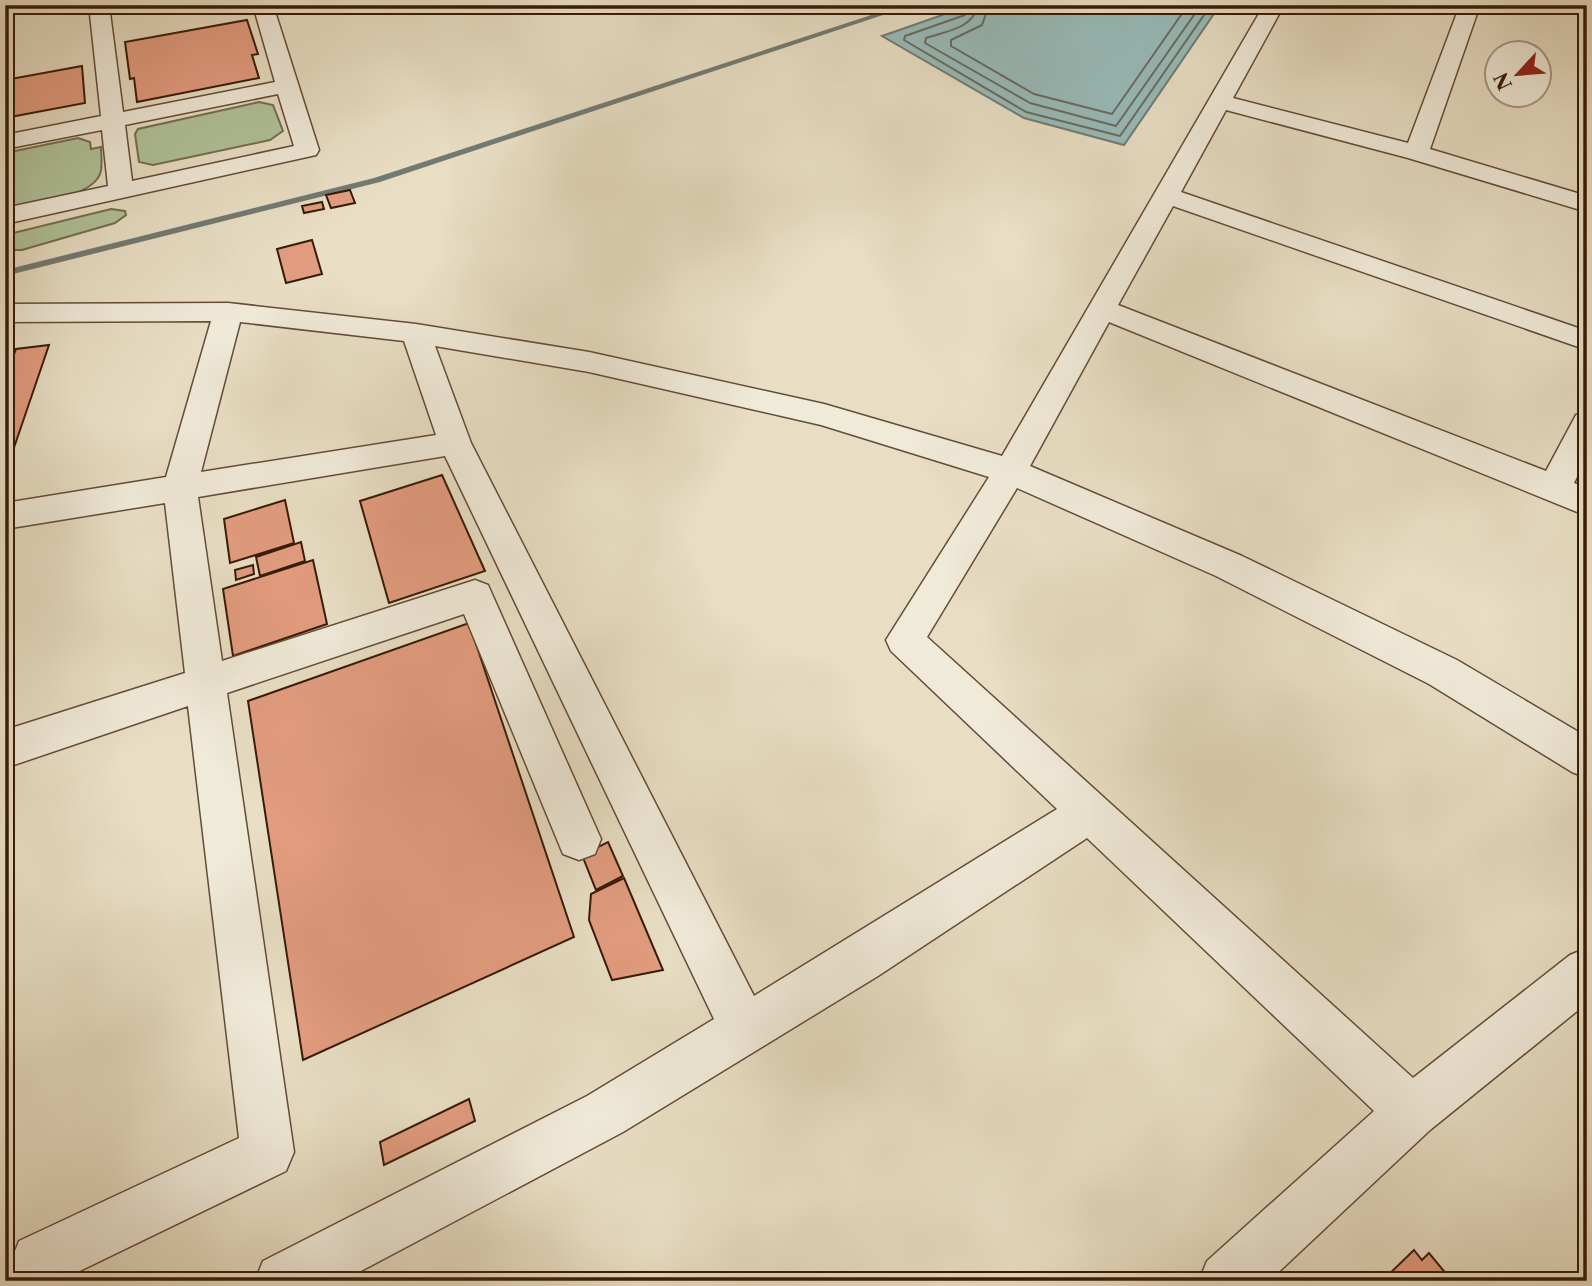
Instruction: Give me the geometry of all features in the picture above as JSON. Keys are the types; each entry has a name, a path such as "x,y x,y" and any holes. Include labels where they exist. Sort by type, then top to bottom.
{"street":[{"path":"99,5 121,191"},
{"path":"5,216 306,150 263,5"},
{"path":"1274,5 1217,101 1010,471 905,640 1412,1112"},
{"path":"1417,153 1470,5"},
{"path":"5,142 287,86"},
{"path":"1217,101 1417,153 1587,204"},
{"path":"1165,195 1587,341"},
{"path":"1101,309 1587,503"},
{"path":"5,313 228,312 416,333 589,362 824,415 1010,471 1229,566 1443,671 1587,759"},
{"path":"40,1261 267,1152 180,487 228,312"},
{"path":"416,333 455,443 745,1029"},
{"path":"1554,488 1587,423"},
{"path":"5,516 455,443"},
{"path":"5,750 475,595 579,839"},
{"path":"283,1281 605,1114 1090,812"},
{"path":"1227,1281 1412,1112 1587,972"}],"green space":[{"path":"259,102 273,105 283,131 270,140 153,165 139,162 135,134 138,129"},
{"path":"78,138 90,142 91,149 101,147 101,171 94,182 72,195 5,210 5,153"},
{"path":"111,209 125,211 126,215 115,223 22,250 5,250 5,235"}],"water":[{"path":"971,5 1220,5 1124,145 1024,118 882,36"}],"building":[{"path":"247,20 258,54 252,55 259,78 137,102 134,78 130,79 125,42"},
{"path":"82,66 85,103 5,118 5,80"},
{"path":"350,190 355,203 331,208 326,195"},
{"path":"322,202 324,209 304,213 302,206"},
{"path":"312,240 322,274 286,283 277,249"},
{"path":"49,345 5,474 5,379 16,349"},
{"path":"16,349 5,379 5,351"},
{"path":"442,475 485,571 389,603 360,501"},
{"path":"285,500 294,543 230,563 224,519"},
{"path":"301,542 305,561 260,576 256,557"},
{"path":"313,560 327,624 233,656 223,589"},
{"path":"253,565 254,574 236,580 235,570"},
{"path":"469,623 574,937 303,1060 248,701"},
{"path":"608,842 623,876 596,890 582,855"},
{"path":"624,878 663,970 612,980 589,920 591,894"},
{"path":"469,1099 475,1121 384,1165 380,1142"},
{"path":"1414,1250 1422,1260 1429,1253 1452,1281 1382,1281"}],"waterway":[{"path":"5,273 377,180 910,5"},
{"path":"5,639 8,542"}]}
